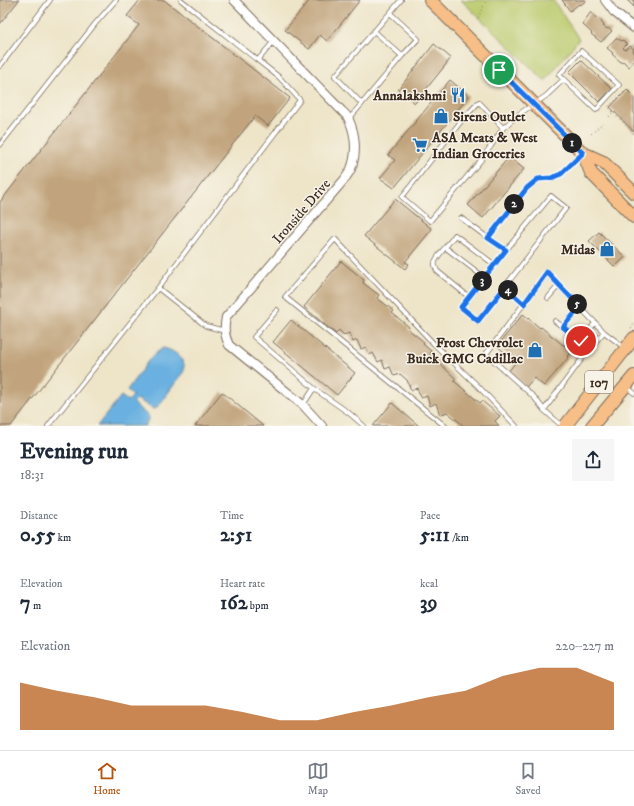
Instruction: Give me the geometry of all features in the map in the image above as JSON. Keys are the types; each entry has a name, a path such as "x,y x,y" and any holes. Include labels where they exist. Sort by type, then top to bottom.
{"main road":[{"path":"430,0 583,153 603,162 634,193"},
{"path":"583,153 591,173 634,217"},
{"name":"107","path":"565,426 634,338"},
{"name":"107","path":"592,426 630,389 634,376"}],"street":[{"name":"Ironside Drive","path":"225,331 226,317 344,180 350,170 354,158 355,146 354,135 349,119 234,0"},
{"path":"605,0 614,12 634,28"},
{"path":"225,331 225,336 229,345 304,405 322,426"}],"lane":[{"path":"0,66 50,0"},
{"path":"0,145 95,24 116,0"},
{"path":"48,426 158,288 300,100 279,77 181,0"},
{"path":"362,104 335,76 400,0"},
{"path":"349,119 418,39 390,13"},
{"path":"374,31 402,56"},
{"path":"258,60 274,41"},
{"path":"581,51 619,85 596,110 564,79 559,75 581,51"},
{"path":"503,128 479,102 462,120 402,197 430,221 491,146 503,128 519,114 546,96 564,79"},
{"path":"488,238 527,188 538,179 551,178 561,174 583,153"},
{"path":"551,196 566,208 478,321 461,307 506,250 551,196"},
{"path":"461,218 506,250"},
{"path":"469,297 437,271 435,267 435,262 439,255 455,235 495,265"},
{"path":"445,426 285,297 335,239 434,344 478,386 516,426"},
{"path":"446,248 485,278"},
{"path":"562,426 544,410 534,397 486,354 547,272 604,332 626,348"},
{"path":"548,298 559,285"},
{"path":"505,287 524,304"},
{"path":"158,288 206,326 225,331"},
{"path":"563,327 580,307"},
{"path":"277,310 254,337 314,388 349,413 364,426"},
{"path":"555,321 590,348"},
{"path":"581,341 595,323"},
{"path":"544,410 590,348 604,332"},
{"path":"304,405 314,388"}],"path":[{"path":"478,18 486,0"},
{"path":"634,96 627,89 608,107 634,134"},
{"path":"609,117 613,112"},
{"path":"591,134 603,123"}],"green space":[{"path":"461,0 553,0 579,39 545,81"}],"water":[{"path":"163,348 173,351 181,358 184,364 184,371 157,408 153,409 137,399 133,403 149,417 145,426 97,426 121,396 128,401 133,396 127,390 151,357"}],"building":[{"path":"0,0 19,0 0,24"},
{"path":"140,0 164,0 290,98 268,126 255,116 11,426 0,426 0,202 139,25 127,16"},
{"path":"310,0 360,0 327,41 320,35 309,49 285,30"},
{"path":"562,0 585,0 586,1 570,11"},
{"path":"627,0 634,0 634,7"},
{"path":"591,12 597,19 598,18 602,21 603,26 612,31 601,42 582,24"},
{"path":"616,38 622,41 623,40 627,44 623,48 625,50 630,46 634,49 634,61 629,67 623,61 622,63 607,48"},
{"path":"434,44 451,58 415,103 398,90"},
{"path":"581,60 612,89 599,102 569,72"},
{"path":"450,80 469,96 394,188 380,178 395,160 388,155"},
{"path":"627,90 634,97 634,132 610,107"},
{"path":"509,157 524,169 483,218 468,205"},
{"path":"395,199 432,229 405,262 409,264 405,269 364,236"},
{"name":"Midas","path":"599,232 625,257 615,267 589,241"},
{"path":"341,261 364,280 363,283 379,295 377,298 394,311 392,313 424,342 423,344 431,351 430,354 456,379 454,381 480,403 482,401 500,416 495,421 499,426 464,426 447,412 440,415 436,403 430,406 427,396 421,398 417,388 411,390 407,380 400,374 394,376 390,367 385,369 382,360 378,362 373,353 369,355 366,347 361,349 357,340 353,342 349,333 344,335 339,330 336,334 304,307"},
{"name":"Frost Chevrolet Buick GMC Cadillac","path":"523,314 565,345 572,352 544,386 534,378 526,387 508,372 515,363 513,361 514,360 497,346"},
{"path":"291,320 355,373 337,395 273,342"},
{"path":"222,392 263,426 195,426"},
{"path":"392,403 419,426 373,426"}],"place":[{"name":"Annalakshmi","path":"458,95"},
{"name":"Sirens Outlet","path":"441,116"},
{"name":"ASA Meats & West Indian Groceries","path":"420,145"},
{"name":"Midas","path":"607,249"},
{"name":"Frost Chevrolet Buick GMC Cadillac","path":"535,350"}],"route":[{"path":"499,70 583,153 561,174 551,178 538,179 527,188 488,238 506,250 461,307 478,321 505,287 524,304 547,272 580,307 563,327 581,341"}]}
